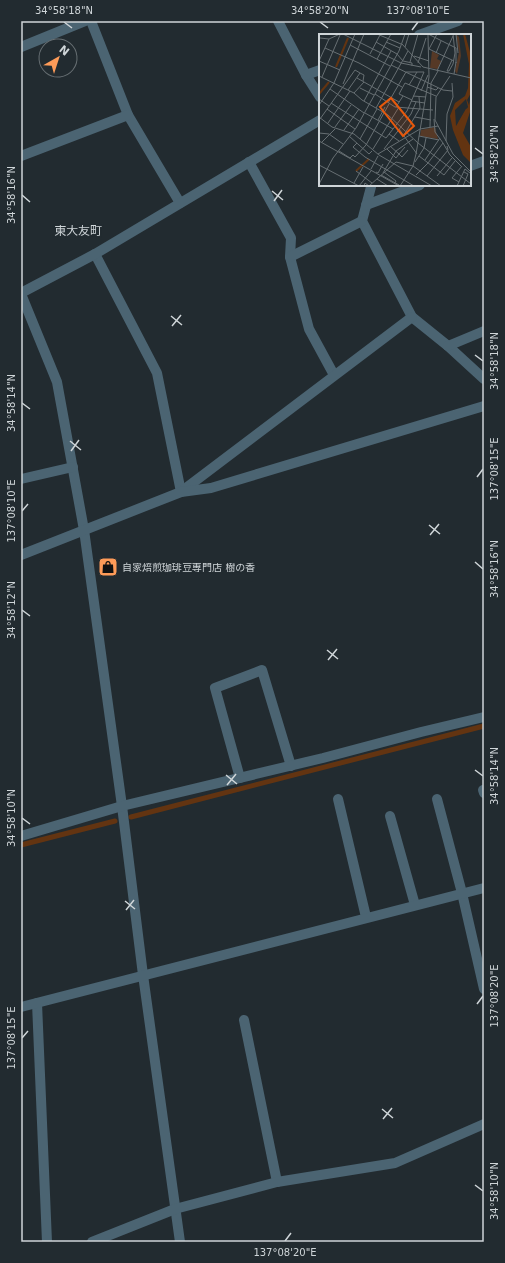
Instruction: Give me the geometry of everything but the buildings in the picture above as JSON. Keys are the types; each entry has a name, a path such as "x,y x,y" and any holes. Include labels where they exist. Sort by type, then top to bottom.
{"street":[{"path":"21,47 84,21"},
{"path":"91,21 128,115 180,203"},
{"path":"278,21 306,75 319,96"},
{"path":"422,34 458,21"},
{"path":"306,75 319,70"},
{"path":"21,156 128,115"},
{"path":"180,1242 84,530 57,382 21,294 95,254 319,121"},
{"path":"471,166 484,161"},
{"path":"249,162 291,238 290,257 309,329 334,375"},
{"path":"370,186 362,221 412,318 448,346 484,379"},
{"path":"366,205 417,186"},
{"path":"290,257 362,221"},
{"path":"95,254 157,373 181,492"},
{"path":"181,492 334,375 412,318"},
{"path":"448,346 484,331"},
{"path":"21,554 181,492 211,488 484,406"},
{"path":"21,479 73,466"},
{"path":"240,778 215,688 262,670 291,766"},
{"path":"21,836 122,806 291,766 484,717"},
{"path":"338,799 366,917"},
{"path":"437,799 462,893 484,989"},
{"path":"390,816 415,905"},
{"path":"21,1007 366,917 484,888"},
{"path":"37,1002 47,1242"},
{"path":"244,1020 277,1182"},
{"path":"92,1242 175,1209 277,1182 395,1163 484,1124"}],"waterway":[{"path":"131,817 484,726"},
{"path":"21,845 115,821"}],"place":[{"name":"自家焙煎珈琲豆専門店 樹の香","path":"108,567"}],"district":[{"name":"東大友町","path":"78,231"}]}
